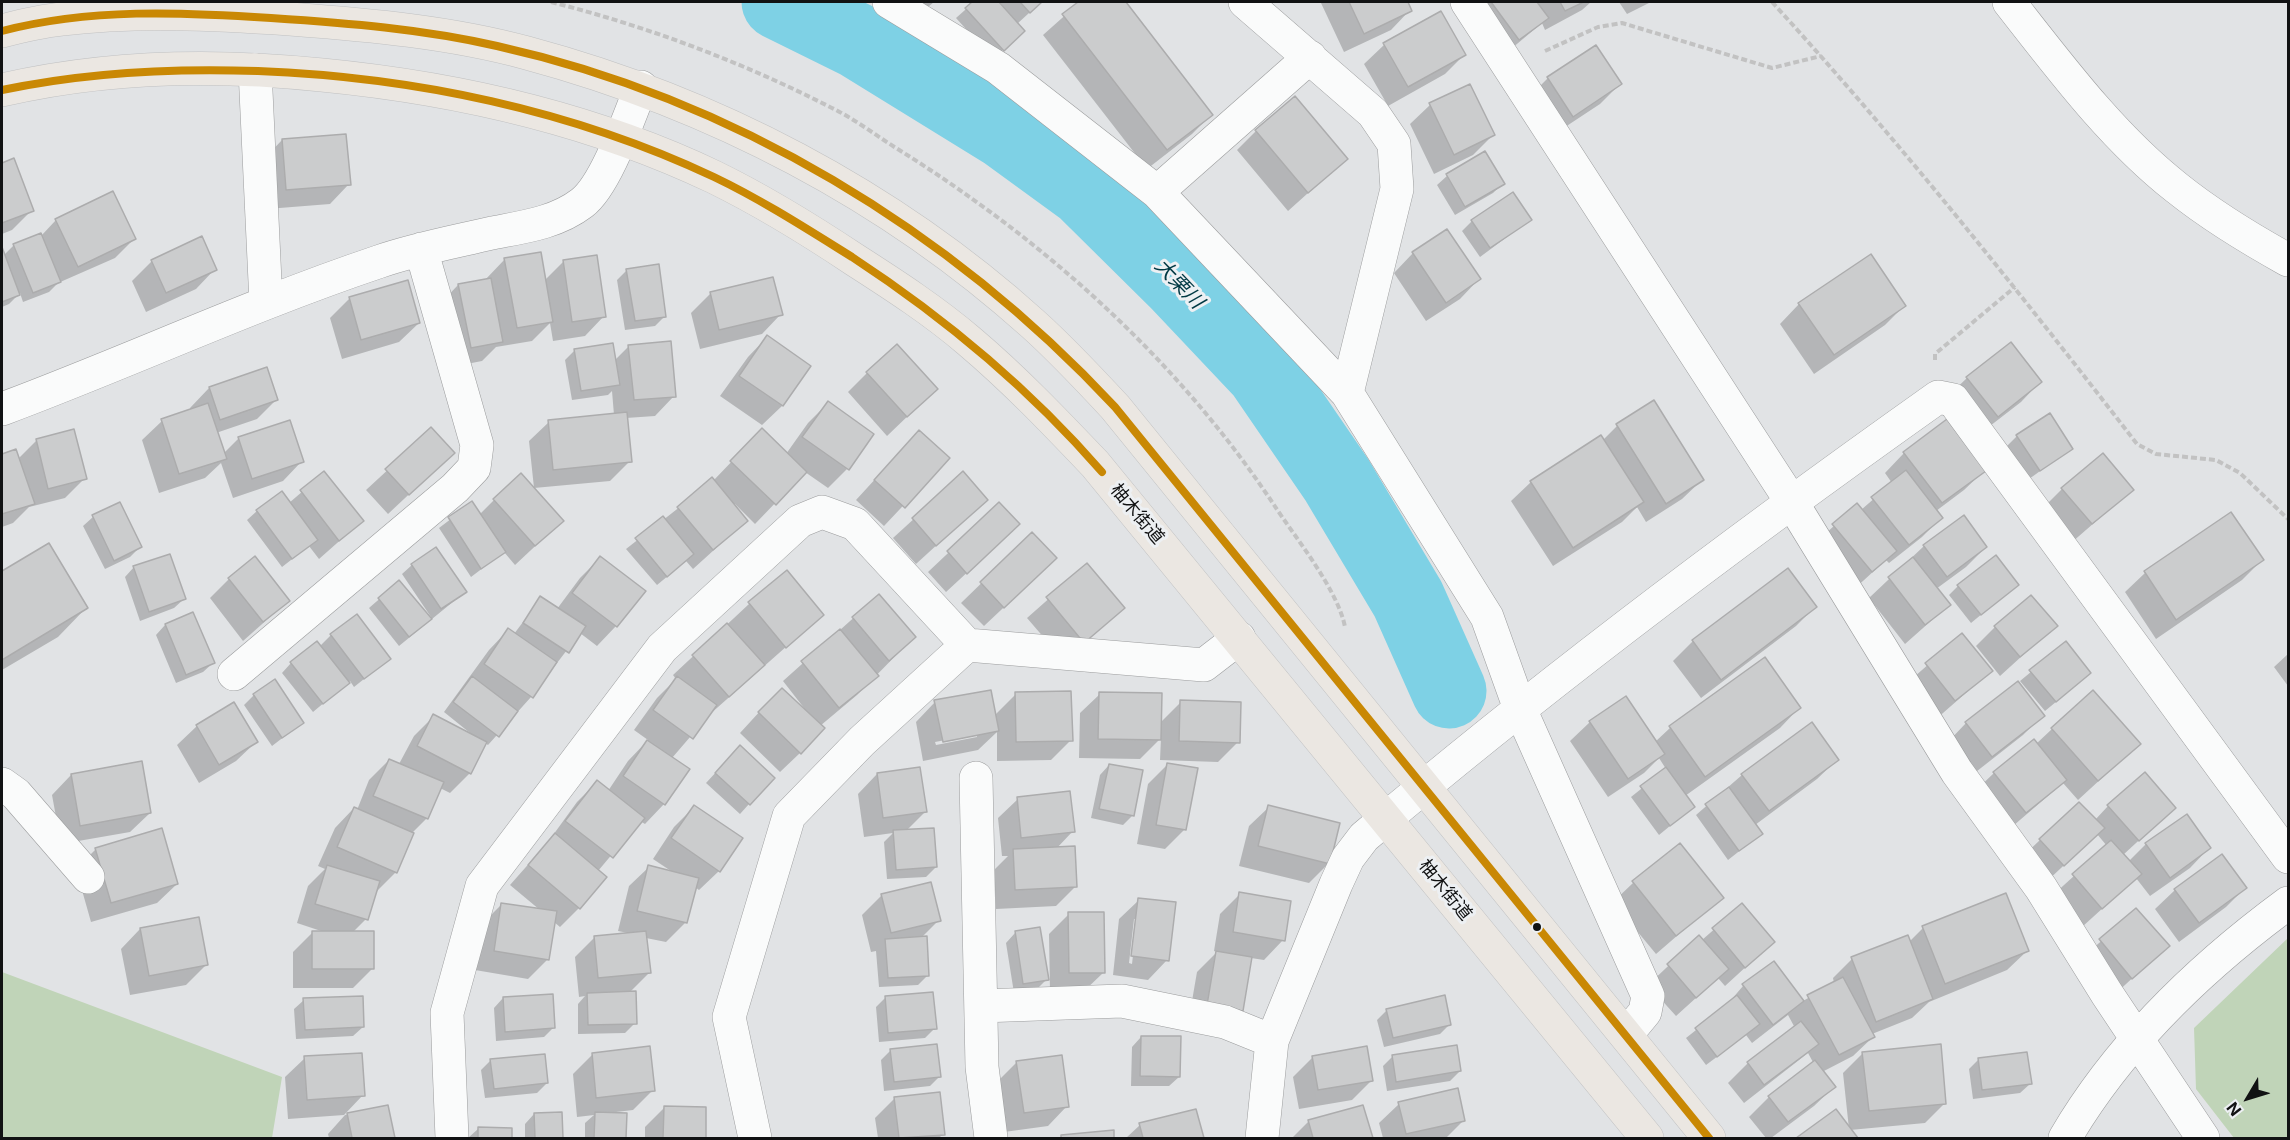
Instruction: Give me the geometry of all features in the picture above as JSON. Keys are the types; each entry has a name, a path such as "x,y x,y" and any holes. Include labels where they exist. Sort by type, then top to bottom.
{"main road":[{"path":"2,30 58,19 162,8 342,23 455,38 526,53 641,87 764,141 851,190 939,249 1033,324 1115,408 1709,1138"},
{"name":"柚木街道","path":"2,90 99,74 190,69 255,70 384,81 474,97 620,139 741,191 820,237 899,289 968,340 1032,398 1095,464 1647,1138"}],"street":[{"path":"890,2 998,68 1157,192 1347,393 1487,617 1516,713 1648,996 1645,1012 1626,1035"},
{"path":"1245,2 1373,113 1394,144 1397,189 1347,393"},
{"path":"1467,2 1791,501 1957,772 2041,888 2203,1138"},
{"path":"2009,2 2068,77 2123,138 2176,188 2240,234 2289,260"},
{"path":"1157,192 1310,57"},
{"path":"255,70 266,303"},
{"path":"2,409 266,303 420,249 543,222 565,213 591,195 620,139 641,87"},
{"path":"234,674 455,488 474,468 477,445 420,249"},
{"path":"1262,1138 1272,1041 1348,858 1364,837 1516,713 1791,501 1938,397 1953,400 2289,856"},
{"path":"452,1138 447,1013 482,886 662,648 801,521 822,512 855,524 967,645 1204,664 1239,638"},
{"path":"755,1138 729,1017 789,816 862,741 967,645"},
{"path":"976,778 982,1067 991,1138"},
{"path":"2,784 16,794 88,877"},
{"path":"2065,1138 2097,1090 2138,1040 2199,975 2289,903"},
{"path":"981,1006 1122,1001 1225,1022 1272,1041"}],"path":[{"path":"1772,2 1822,56 2016,287 2137,444 2156,454 2216,460 2240,473 2289,519"},
{"path":"1509,68 1599,27 1622,23 1772,68 1822,56"},
{"path":"1938,397 1935,354 2016,287"}],"green space":[{"path":"2288,938 2288,1138 2234,1138 2196,1089 2194,1028"},
{"path":"2,972 282,1077 272,1138 2,1138"}],"building":[{"path":"972,2 999,2 1025,31 1004,51 965,8"},
{"path":"1020,2 1042,2 1030,13"},
{"path":"1078,2 1126,2 1213,115 1167,150 1062,14"},
{"path":"1349,2 1408,2 1412,11 1364,34"},
{"path":"1491,2 1537,2 1549,18 1519,40"},
{"path":"1560,2 1584,2 1565,11"},
{"path":"1441,11 1466,55 1408,87 1383,43"},
{"path":"1596,45 1622,84 1573,117 1547,77"},
{"path":"1470,84 1495,135 1454,155 1429,103"},
{"path":"1295,96 1348,159 1308,193 1255,130"},
{"path":"346,134 351,185 286,190 282,139"},
{"path":"1485,151 1505,184 1465,207 1446,174"},
{"path":"14,158 34,211 2,223 2,163"},
{"path":"113,191 136,239 78,267 55,219"},
{"path":"1513,192 1532,220 1490,248 1471,220"},
{"path":"1447,229 1481,279 1446,303 1412,252"},
{"path":"41,233 61,282 33,293 13,244"},
{"path":"202,236 217,270 166,293 151,260"},
{"path":"2,247 20,295 2,302"},
{"path":"541,252 553,322 517,328 504,258"},
{"path":"1871,254 1906,306 1834,355 1798,303"},
{"path":"597,255 606,317 572,322 563,260"},
{"path":"659,264 666,317 635,321 626,269"},
{"path":"773,277 783,315 719,330 710,292"},
{"path":"491,278 503,342 471,348 458,284"},
{"path":"408,280 420,323 361,340 349,297"},
{"path":"767,335 811,366 783,406 739,376"},
{"path":"671,341 676,397 634,400 628,345"},
{"path":"2011,342 2042,382 1998,417 1966,377"},
{"path":"613,343 620,385 581,391 574,349"},
{"path":"897,344 938,389 907,417 866,372"},
{"path":"267,367 278,400 220,420 209,387"},
{"path":"1654,400 1704,480 1666,504 1616,424"},
{"path":"828,401 874,434 849,470 802,437"},
{"path":"208,403 227,459 179,474 161,419"},
{"path":"627,412 632,462 553,470 548,420"},
{"path":"2050,413 2073,449 2040,471 2016,435"},
{"path":"1947,419 1986,471 1942,503 1903,452"},
{"path":"290,420 304,462 252,479 238,437"},
{"path":"431,427 455,453 409,495 385,469"},
{"path":"762,428 807,472 776,505 730,461"},
{"path":"74,429 87,479 48,489 36,439"},
{"path":"919,430 950,458 905,508 874,480"},
{"path":"1601,435 1644,502 1573,548 1530,481"},
{"path":"16,449 35,504 2,514 2,454"},
{"path":"2103,453 2134,490 2092,524 2061,488"},
{"path":"1906,470 1943,518 1909,545 1871,497"},
{"path":"324,471 364,521 339,541 300,490"},
{"path":"963,471 988,500 936,546 912,518"},
{"path":"521,473 564,521 535,546 493,499"},
{"path":"712,477 748,521 713,550 677,507"},
{"path":"282,491 318,540 292,559 256,510"},
{"path":"472,501 506,552 481,569 448,517"},
{"path":"120,502 142,547 114,561 92,515"},
{"path":"999,502 1020,524 967,574 947,551"},
{"path":"1857,503 1897,551 1872,572 1832,524"},
{"path":"2231,512 2264,560 2176,620 2144,571"},
{"path":"1964,515 1987,547 1947,577 1923,545"},
{"path":"663,516 694,554 667,577 635,538"},
{"path":"1032,532 1057,558 1004,608 980,582"},
{"path":"49,543 88,608 2,660 2,571"},
{"path":"436,547 467,592 441,609 411,564"},
{"path":"170,554 186,599 149,612 133,566"},
{"path":"1996,555 2019,585 1981,615 1957,585"},
{"path":"255,556 290,601 263,622 228,578"},
{"path":"600,556 646,591 617,627 572,593"},
{"path":"1913,557 1951,605 1925,625 1888,577"},
{"path":"1087,563 1125,608 1084,643 1046,597"},
{"path":"1788,568 1817,607 1721,680 1692,640"},
{"path":"787,570 824,615 786,648 748,602"},
{"path":"399,580 432,619 409,637 378,598"},
{"path":"879,594 916,637 889,661 852,617"},
{"path":"2031,595 2058,626 2020,657 1994,626"},
{"path":"540,596 586,626 569,653 523,623"},
{"path":"193,612 215,663 186,675 165,624"},
{"path":"357,614 391,659 364,679 330,634"},
{"path":"727,623 765,665 729,697 692,655"},
{"path":"508,628 557,662 533,698 484,664"},
{"path":"840,629 879,676 839,708 801,661"},
{"path":"1962,633 1993,671 1955,701 1925,663"},
{"path":"317,641 350,683 323,704 290,662"},
{"path":"2066,641 2091,673 2056,702 2029,670"},
{"path":"1765,657 1801,708 1705,777 1669,726"},
{"path":"472,676 518,711 499,737 453,702"},
{"path":"677,676 717,705 693,739 653,710"},
{"path":"275,679 304,723 282,738 253,694"},
{"path":"2018,681 2045,716 1992,757 1965,722"},
{"path":"782,688 825,728 801,754 758,712"},
{"path":"991,690 999,731 943,742 934,700"},
{"path":"2093,690 2141,744 2098,781 2051,728"},
{"path":"1071,691 1073,741 1016,742 1015,692"},
{"path":"1099,692 1162,693 1161,740 1098,739"},
{"path":"1626,696 1665,754 1628,779 1589,721"},
{"path":"1180,700 1241,702 1240,743 1179,741"},
{"path":"234,702 258,742 219,765 196,725"},
{"path":"433,714 487,742 471,774 417,746"},
{"path":"1812,722 1839,760 1769,811 1741,774"},
{"path":"2034,739 2067,780 2026,813 1993,772"},
{"path":"647,740 690,769 665,805 623,776"},
{"path":"740,745 775,778 750,805 715,773"},
{"path":"389,759 444,782 428,819 373,796"},
{"path":"142,761 151,813 80,826 71,774"},
{"path":"1167,763 1198,768 1186,830 1156,825"},
{"path":"1109,764 1143,770 1134,816 1099,809"},
{"path":"920,767 927,812 883,818 877,773"},
{"path":"1666,767 1695,807 1670,826 1640,786"},
{"path":"2145,772 2176,808 2139,841 2107,805"},
{"path":"597,780 645,818 613,858 565,821"},
{"path":"1729,787 1763,834 1739,851 1705,804"},
{"path":"1070,791 1075,832 1021,838 1017,797"},
{"path":"2079,802 2105,828 2064,866 2039,839"},
{"path":"694,805 743,838 720,872 671,838"},
{"path":"1268,805 1340,823 1330,864 1258,846"},
{"path":"354,807 414,833 397,873 337,847"},
{"path":"2187,814 2211,848 2170,878 2145,843"},
{"path":"162,828 178,884 111,903 95,848"},
{"path":"934,828 937,867 896,870 893,830"},
{"path":"555,833 607,877 580,909 528,865"},
{"path":"2111,840 2142,874 2102,909 2072,874"},
{"path":"1680,843 1724,898 1676,936 1632,881"},
{"path":"1075,846 1077,887 1015,890 1013,849"},
{"path":"2222,854 2247,888 2199,923 2174,889"},
{"path":"327,865 380,881 368,920 315,904"},
{"path":"648,865 699,878 687,923 637,911"},
{"path":"931,882 941,921 891,933 881,894"},
{"path":"1239,892 1291,901 1285,941 1233,932"},
{"path":"2006,893 2029,951 1945,984 1922,926"},
{"path":"1138,898 1176,902 1169,961 1131,956"},
{"path":"501,903 557,911 549,960 494,951"},
{"path":"1742,903 1775,942 1745,968 1712,928"},
{"path":"2136,908 2170,946 2132,979 2099,939"},
{"path":"1068,912 1104,912 1105,973 1069,973"},
{"path":"199,917 208,965 149,976 140,928"},
{"path":"1040,927 1049,980 1023,984 1015,931"},
{"path":"312,931 374,931 374,969 312,969"},
{"path":"646,931 651,973 598,978 594,936"},
{"path":"1699,935 1729,969 1696,998 1667,964"},
{"path":"1908,935 1933,999 1876,1022 1851,957"},
{"path":"927,936 929,976 888,978 885,939"},
{"path":"1216,951 1252,957 1243,1011 1207,1005"},
{"path":"1774,961 1804,1001 1773,1025 1742,984"},
{"path":"1843,977 1875,1037 1839,1055 1807,995"},
{"path":"636,991 637,1024 588,1025 587,993"},
{"path":"933,992 937,1029 888,1033 885,996"},
{"path":"553,994 555,1028 505,1032 503,997"},
{"path":"1445,995 1451,1025 1393,1038 1386,1009"},
{"path":"1737,995 1760,1024 1717,1057 1695,1028"},
{"path":"363,996 364,1027 305,1030 303,998"},
{"path":"1801,1021 1819,1044 1764,1085 1747,1062"},
{"path":"1141,1036 1181,1036 1180,1077 1140,1076"},
{"path":"937,1044 941,1077 894,1082 890,1049"},
{"path":"1941,1044 1946,1104 1869,1111 1862,1052"},
{"path":"1457,1045 1461,1071 1396,1082 1392,1055"},
{"path":"650,1046 655,1091 596,1098 592,1053"},
{"path":"1367,1046 1373,1081 1318,1090 1312,1056"},
{"path":"2027,1052 2032,1084 1982,1090 1978,1058"},
{"path":"362,1053 365,1096 307,1100 304,1056"},
{"path":"545,1054 548,1083 494,1089 490,1059"},
{"path":"1062,1055 1069,1107 1024,1113 1016,1061"},
{"path":"1815,1060 1836,1087 1788,1122 1768,1096"},
{"path":"1458,1088 1465,1121 1406,1134 1398,1102"},
{"path":"940,1092 945,1135 899,1138 894,1097"},
{"path":"388,1105 395,1138 352,1138 347,1113"},
{"path":"1363,1105 1373,1138 1313,1138 1308,1120"},
{"path":"664,1106 706,1107 706,1138 663,1138"},
{"path":"1196,1109 1204,1138 1143,1138 1139,1123"},
{"path":"1836,1109 1858,1138 1796,1138"},
{"path":"562,1112 563,1138 535,1138 534,1113"},
{"path":"595,1112 627,1113 626,1138 594,1138"},
{"path":"478,1127 512,1128 512,1138 478,1138"},
{"path":"1114,1130 1114,1138 1061,1138 1061,1135"}],"waterway":[{"name":"大栗川","path":"779,2 858,41 1004,131 1085,190 1177,281 1263,372 1337,480 1408,599 1449,691"}],"transit line":[{"path":"2,31 69,18 102,15 204,14 385,28 441,35 497,46 585,69 670,100 753,137 833,180 909,229 982,283 1051,343 1115,407 1709,1138"},
{"path":"2,90 98,75 162,71 226,70 317,75 375,81 491,101 605,133 660,153 732,186 801,225 886,280 953,330 1015,383 1102,472"}]}
